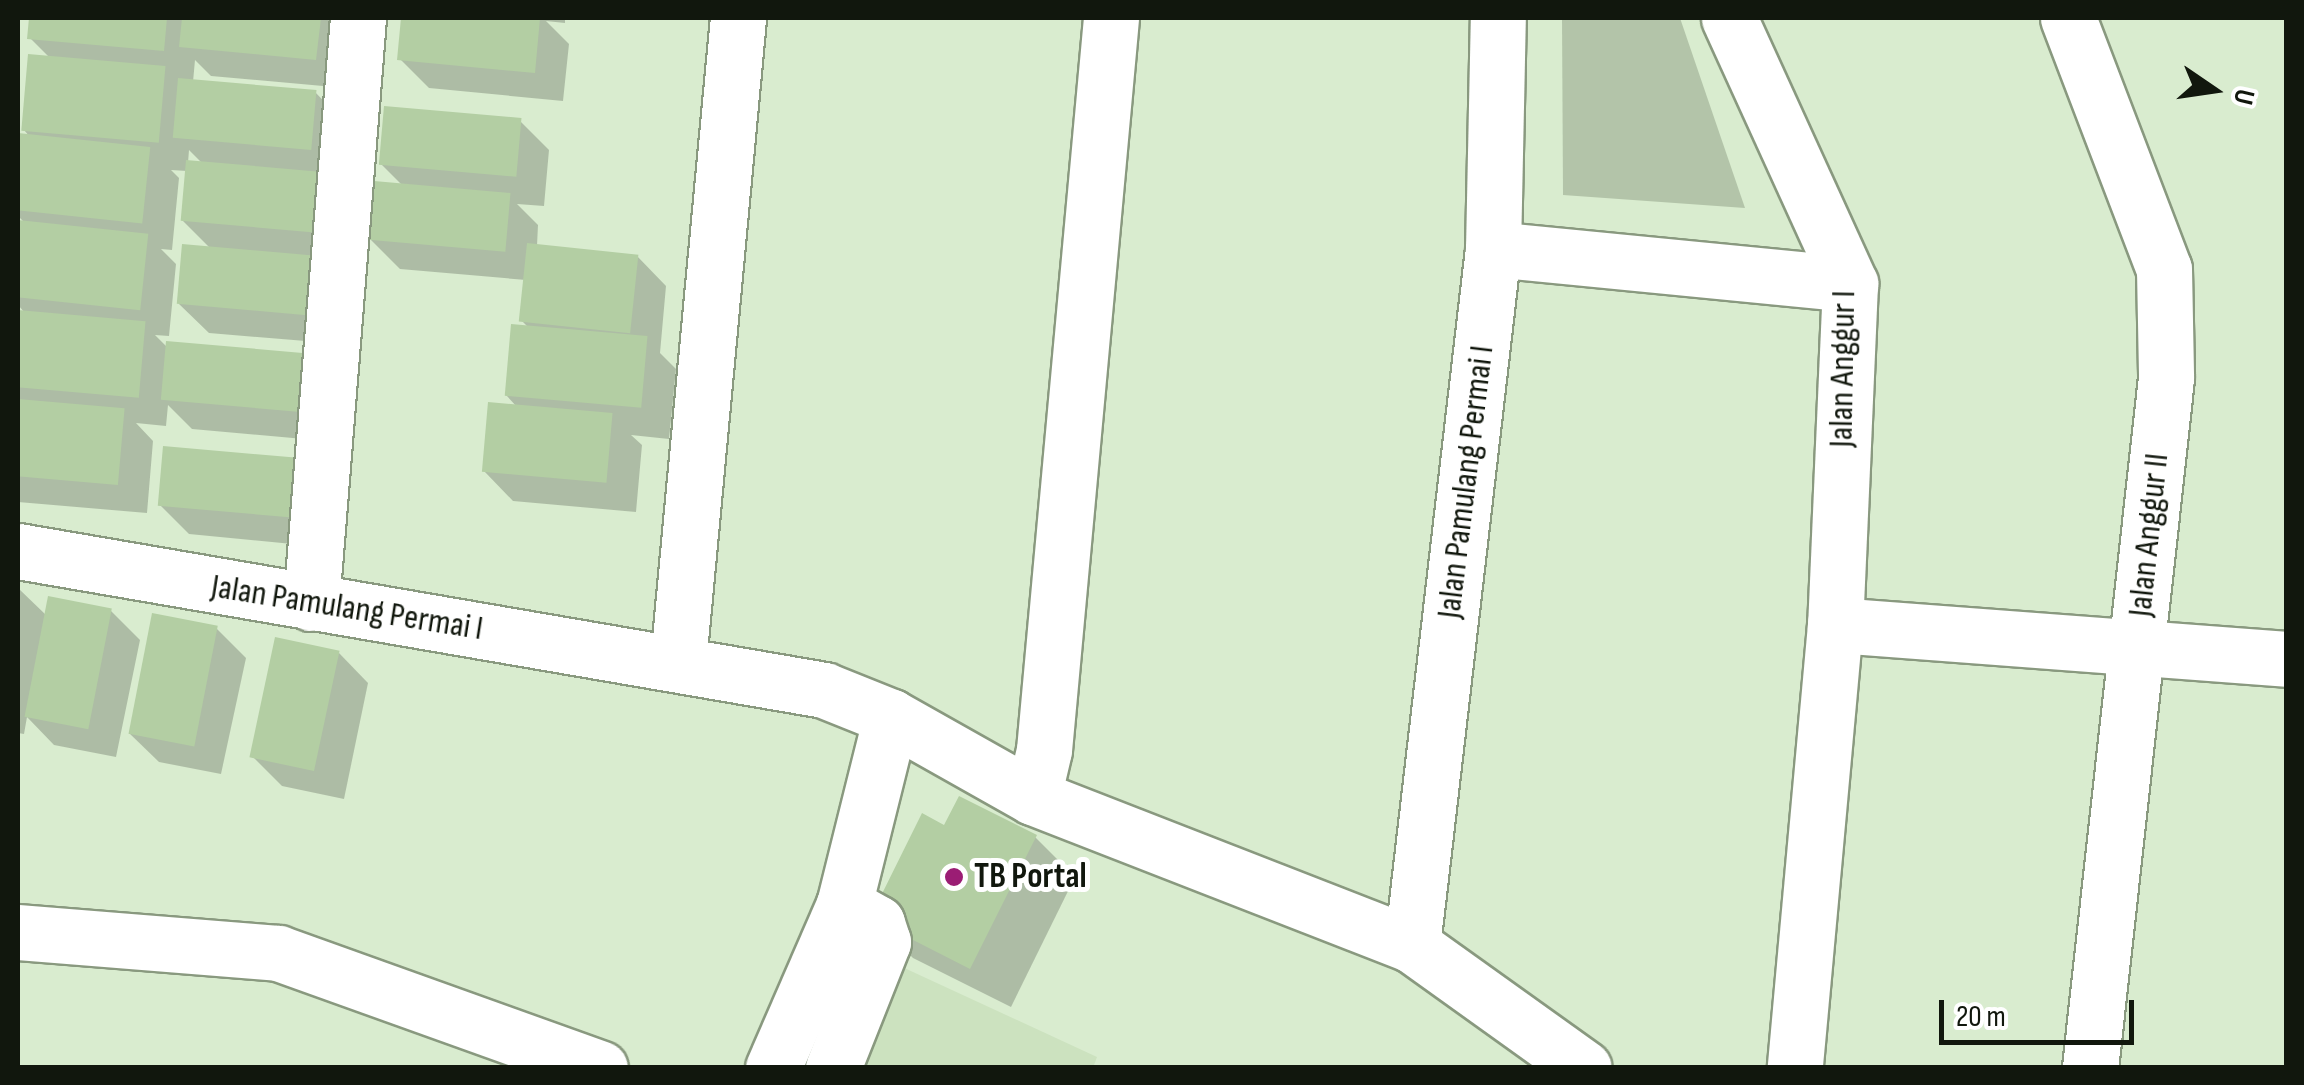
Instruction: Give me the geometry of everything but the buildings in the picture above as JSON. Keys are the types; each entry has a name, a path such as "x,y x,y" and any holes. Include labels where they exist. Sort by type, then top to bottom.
{"street":[{"path":"312,604 358,18"},
{"path":"678,661 738,18"},
{"path":"1034,797 1044,750 1111,18"},
{"name":"Jalan Pamulang Permai I","path":"1412,945 1493,248 1498,18"},
{"name":"Jalan Anggur I","path":"1729,18 1850,284 1835,625 1795,1068"},
{"name":"Jalan Anggur II","path":"2068,18 2164,268 2166,378 2090,1068"},
{"path":"1493,248 1850,284"},
{"name":"Jalan Pamulang Permai I","path":"18,551 312,604 678,661 824,690 891,718 1034,797 1412,945 1584,1068"},
{"path":"1835,625 2286,659"},
{"path":"774,1068 844,904 891,718"},
{"path":"832,1068 882,942 877,923 844,904"},
{"path":"18,932 278,953 600,1068"}],"shaded area":[{"path":"1562,18 1680,18 1745,208 1563,195"},
{"path":"874,954 1097,1057 1093,1068 826,1068"}],"place":[{"name":"TB Portal","path":"954,877"}]}
